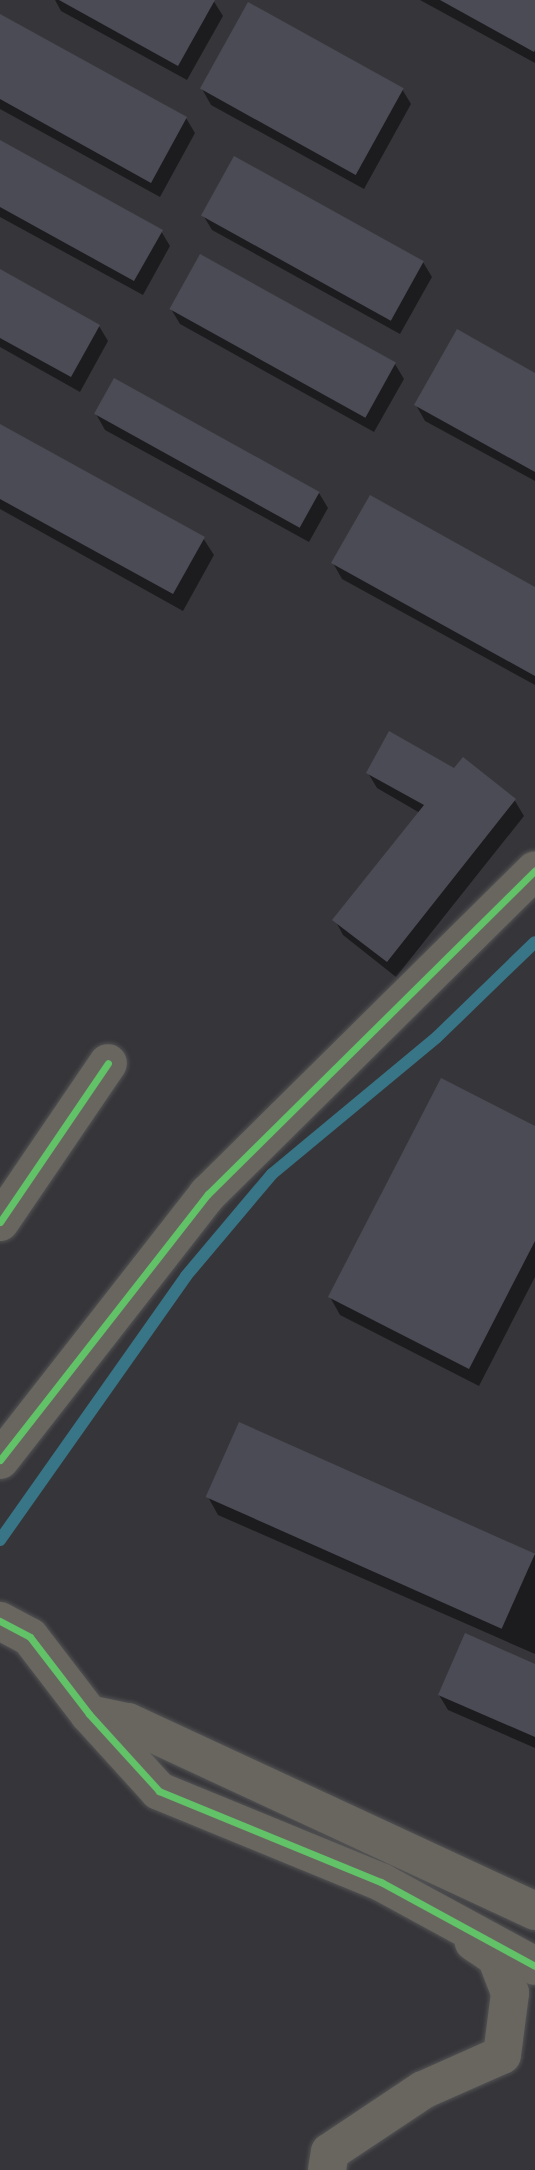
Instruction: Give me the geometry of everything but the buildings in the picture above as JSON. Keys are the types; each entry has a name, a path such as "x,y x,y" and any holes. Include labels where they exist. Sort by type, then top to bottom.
{"street":[{"path":"0,1460 208,1194 531,883"},
{"path":"0,1223 108,1063"},
{"path":"0,1620 30,1637 89,1714 159,1791 381,1882 535,1966"},
{"path":"89,1714 128,1722 535,1911"},
{"path":"327,2170 330,2152 423,2090 502,2055 510,1993 496,1957 381,1882"}],"waterway":[{"path":"0,1540 186,1276 272,1174 437,1037 535,942"}],"cycle path":[{"path":"0,1460 208,1194 535,870"},
{"path":"0,1222 108,1063"},
{"path":"0,1621 30,1637 89,1714 159,1791 381,1882 535,1966"}]}
